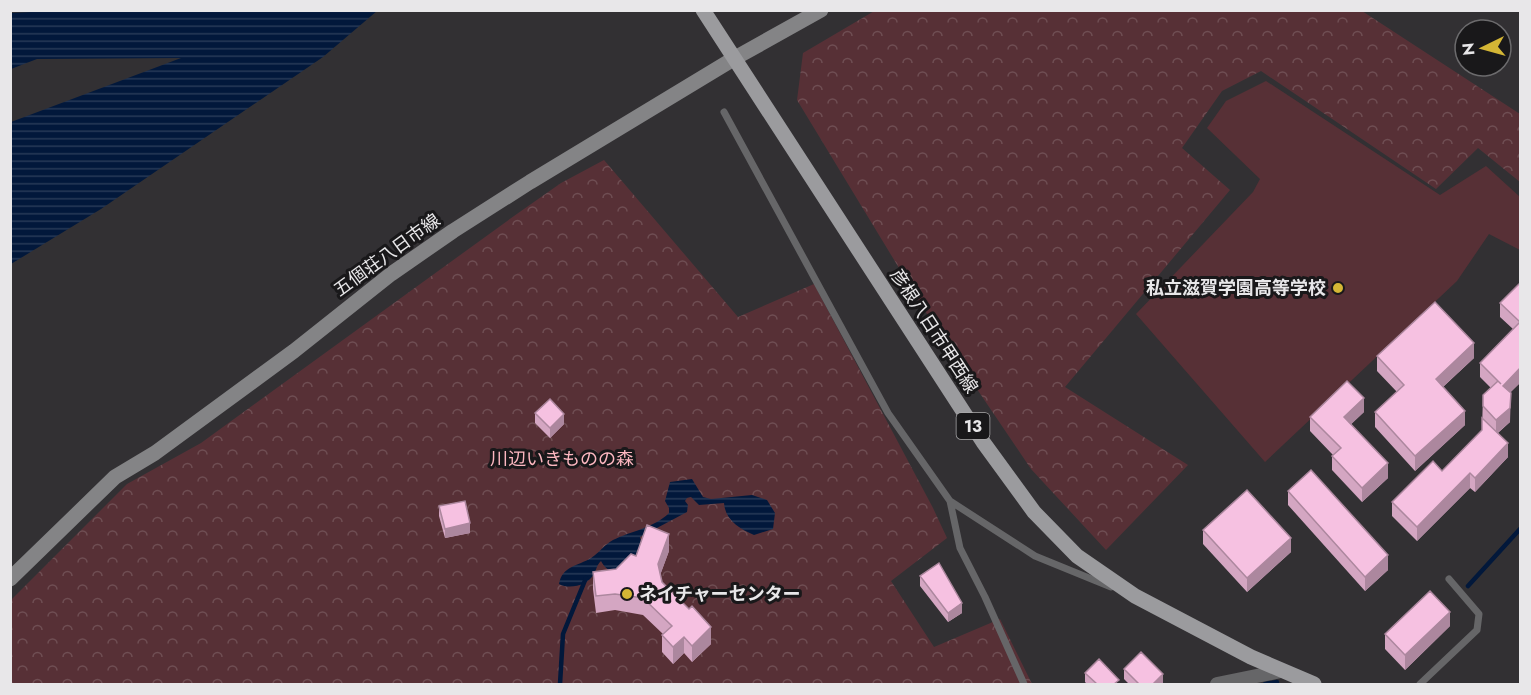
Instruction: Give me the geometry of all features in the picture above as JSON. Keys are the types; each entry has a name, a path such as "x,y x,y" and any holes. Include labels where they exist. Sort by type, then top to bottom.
{"main road":[{"name":"彦根八日市甲西線","path":"703,10 983,442 1034,512 1077,556 1135,596 1281,671 1314,684"},
{"name":"五個荘八日市線","path":"10,579 115,477 155,453 276,364 391,274 521,188 735,58 821,10"}],"street":[{"path":"1217,684 1281,671"}],"lane":[{"path":"724,112 888,413 950,501 1035,556 1135,596"},
{"path":"950,501 960,548 1024,684"},
{"path":"1420,684 1477,630 1479,614 1449,579"}],"green space":[{"path":"876,10 1362,11 1453,70 1453,78 1465,78 1520,114 1520,182 1478,148 1436,189 1261,71 1222,91 1182,148 1230,190 1065,387 1188,465 1106,550 1031,469 933,324 797,100 803,53"},
{"path":"1266,81 1440,195 1486,166 1520,197 1520,250 1489,234 1457,281 1265,462 1136,314 1253,192 1260,179 1207,128 1226,101"},
{"name":"川辺いきものの森","path":"604,160 738,317 814,284 947,538 891,581 934,647 1000,619 1032,684 11,684 10,601 127,484 201,443 514,216 561,183"}],"water":[{"path":"377,10 323,57 101,209 11,264 11,122 181,58 37,59 11,69 11,13"},
{"path":"692,479 703,497 711,499 752,495 767,500 775,513 773,529 754,535 730,519 724,503 699,505 691,497 687,498 685,501 688,505 687,512 640,537 639,553 628,567 614,571 607,568 601,561 591,578 583,584 568,587 559,584 563,573 591,558 610,542 663,518 669,513 665,501 670,482"}],"building":[{"path":"1521,282 1521,367 1503,386 1511,393 1510,408 1496,420 1483,406 1483,395 1498,381 1480,363 1520,322 1500,303"},
{"path":"1435,302 1474,343 1436,379 1465,411 1415,456 1375,412 1404,385 1377,356"},
{"path":"1347,381 1364,398 1344,417 1388,463 1362,488 1332,456 1341,448 1310,417"},
{"path":"550,399 564,414 550,428 535,413"},
{"path":"1482,418 1508,443 1475,478 1470,473 1417,527 1392,502 1433,461 1442,471 1482,430"},
{"path":"1311,470 1388,555 1365,577 1288,491"},
{"path":"1247,490 1291,538 1247,578 1203,530"},
{"path":"465,501 470,523 445,529 439,506"},
{"path":"647,525 669,534 658,564 662,582 689,609 692,606 711,627 692,646 684,637 673,647 662,635 672,626 643,598 615,594 596,596 593,572 616,569 631,554 636,556"},
{"path":"939,563 962,603 948,613 920,576"},
{"path":"1430,591 1450,612 1405,655 1385,634"},
{"path":"1141,652 1163,674 1153,684 1139,684 1124,669"},
{"path":"1099,659 1119,680 1114,684 1097,684 1085,673"}],"waterway":[{"path":"1468,586 1520,529"},
{"path":"560,684 563,634 586,578"},
{"path":"1265,684 1277,682"}],"place":[{"name":"私立滋賀学園高等学校","path":"1338,288"},
{"name":"ネイチャーセンター","path":"627,594"}]}
